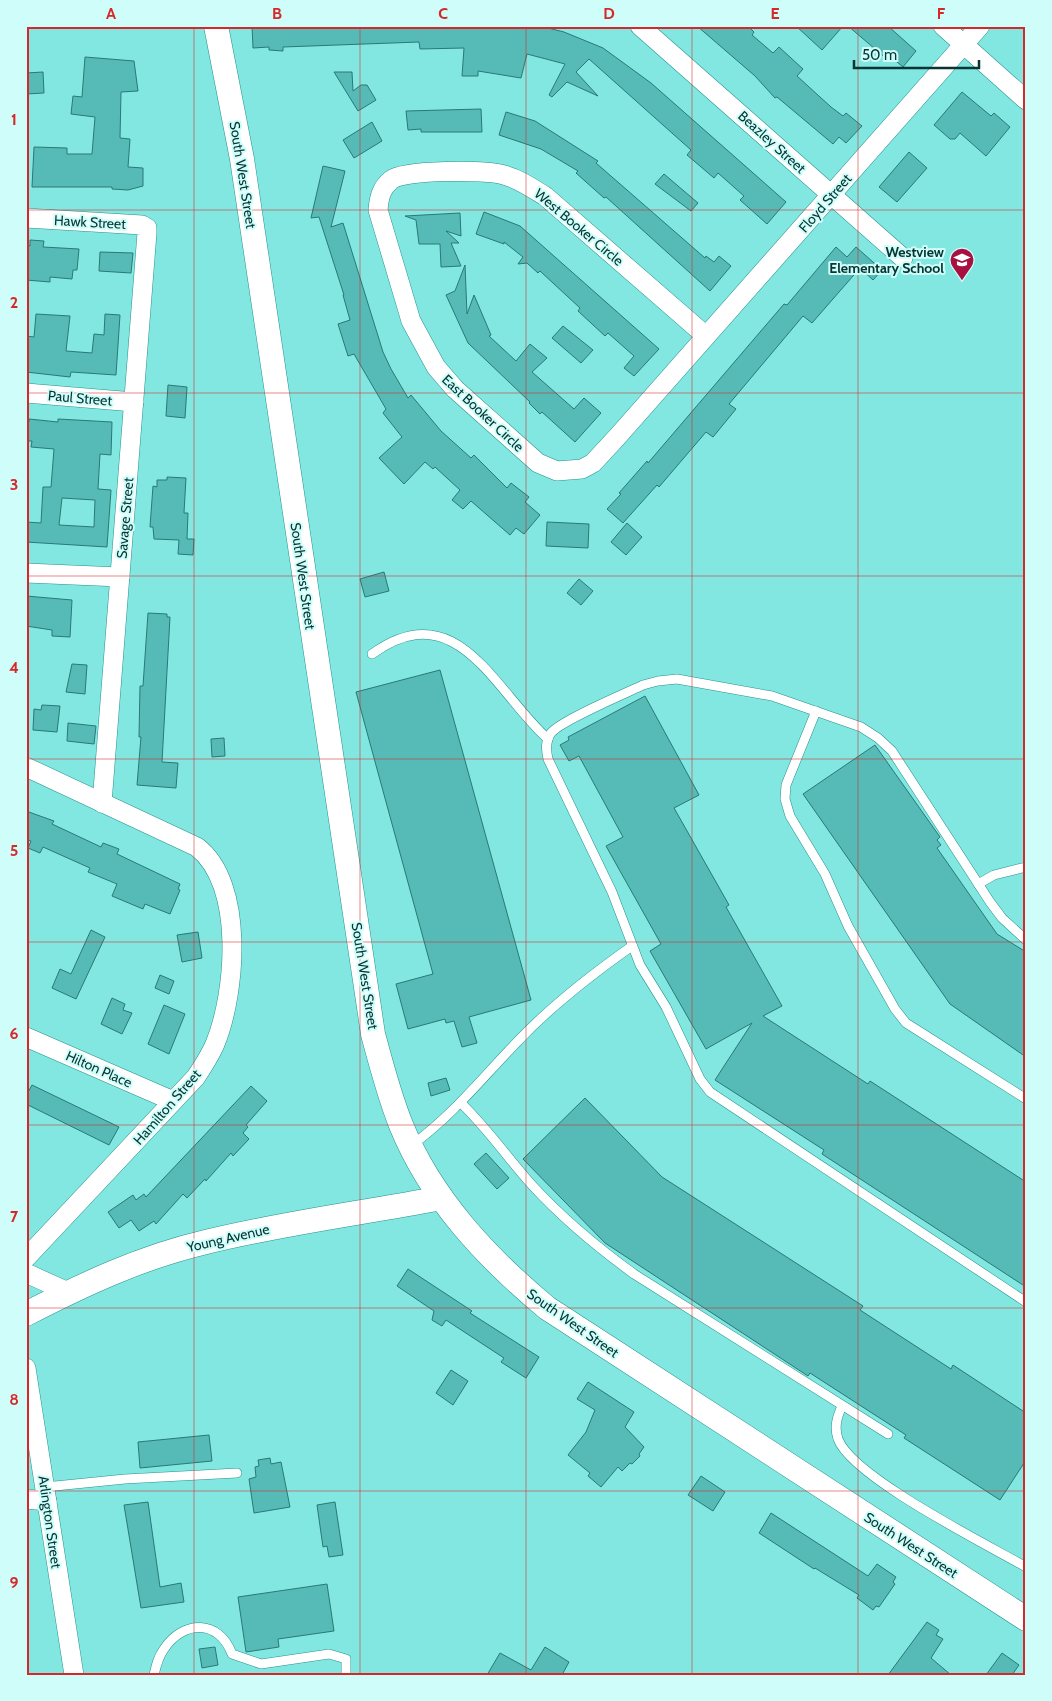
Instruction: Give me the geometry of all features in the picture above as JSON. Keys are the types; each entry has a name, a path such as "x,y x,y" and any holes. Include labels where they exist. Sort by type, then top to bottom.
{"street":[{"name":"South West Street","path":"216,26 242,159 373,1034 385,1080 411,1146 441,1198 487,1254 547,1308 1026,1619"},
{"name":"Beazley Street","path":"640,26 903,258"},
{"path":"943,26 1026,100"},
{"name":"Floyd Street","path":"669,378 980,26"},
{"name":"West Booker Circle","path":"380,196 391,180 409,173 490,172 506,175 528,185 545,196 706,336"},
{"name":"East Booker Circle","path":"380,196 378,210 411,321 421,342 436,367 455,389 538,463 557,472 568,472 582,469 594,463 669,378"},
{"name":"Hawk Street","path":"26,218 142,225 148,233"},
{"name":"Savage Street","path":"102,803 148,233"},
{"name":"Paul Street","path":"26,393 134,402"},
{"path":"26,573 120,577"},
{"name":"Hamilton Street","path":"26,767 198,847 209,856 224,884 232,924 229,987 224,1016 209,1057 196,1077 26,1258"},
{"name":"Hilton Place","path":"26,1037 172,1101"},
{"name":"Young Avenue","path":"26,1314 112,1272 195,1245 263,1229 441,1198"},
{"path":"26,1273 68,1292"},
{"name":"Arlington Street","path":"26,1368 74,1675"},
{"path":"26,1499 46,1494"}],"lane":[{"path":"372,654 386,644 410,636 432,635 452,640 484,665 504,687 531,724 548,739"},
{"path":"1026,940 1002,918 892,751 878,738 861,727 762,694 677,679 643,685 560,726 548,739 546,748 548,759 612,892 632,946 666,1007 700,1080 710,1092 1026,1302"},
{"path":"816,711 788,774 785,799 790,816 825,874 848,926 895,1009 906,1023 1026,1099"},
{"path":"978,884 994,875 1026,867"},
{"path":"411,1146 461,1103 518,1040 551,1008 632,946"},
{"path":"461,1103 484,1126 537,1190 564,1218 598,1248 634,1274 888,1434"},
{"path":"842,1406 837,1417 838,1440 862,1468 912,1501 1026,1567"},
{"path":"46,1494 125,1479 237,1473"},
{"path":"154,1675 164,1649 174,1638 189,1629 200,1627 211,1629 221,1635 228,1644 232,1654 253,1662 260,1664 329,1654 346,1659 346,1675"}],"building":[{"path":"252,26 540,26 564,32 603,48 651,83 786,202 767,224 740,200 744,196 718,173 714,178 687,155 691,150 589,59 576,72 598,96 567,82 552,97 549,95 565,64 527,54 521,78 478,71 478,76 462,76 464,48 420,49 419,42 283,47 283,51 269,50 269,47 253,48"},
{"path":"697,26 748,26 754,32 752,35 773,53 779,47 803,69 797,76 831,107 843,116 846,113 862,126 846,143 839,137 833,144 777,97 775,98 755,76"},
{"path":"796,26 843,26 822,50"},
{"path":"848,26 888,26 916,51 903,67 891,57 888,60"},
{"path":"85,57 134,61 138,91 121,92 120,138 130,139 128,167 143,168 143,186 128,190 112,189 112,187 32,187 34,147 67,148 67,154 92,154 95,117 71,114 73,96 82,97"},
{"path":"43,72 44,93 26,94 26,73"},
{"path":"334,72 352,72 353,91 361,85 367,85 376,100 358,111"},
{"path":"962,92 991,116 994,113 1010,127 986,156 960,133 955,139 950,139 934,125"},
{"path":"481,109 482,132 421,132 421,129 408,130 406,111"},
{"path":"506,112 535,121 598,161 596,163 705,258 706,256 714,262 719,256 731,266 710,291 606,197 604,198 576,173 578,171 541,149 499,135"},
{"path":"372,122 382,141 354,158 343,140"},
{"path":"909,152 927,168 897,202 879,187"},
{"path":"323,166 345,171 331,227 343,223 383,352 391,369 408,398 411,395 441,431 471,458 474,455 507,488 511,483 529,497 525,502 540,515 524,534 516,528 510,535 471,501 463,509 452,500 460,490 435,467 433,469 425,462 404,484 379,458 402,437 383,413 386,409 354,354 348,356 338,324 350,320 344,295 319,217 311,218"},
{"path":"664,174 698,203 691,211 655,184"},
{"path":"484,212 520,226 659,349 634,376 624,368 634,356 608,333 605,336 578,311 580,308 540,271 538,273 527,263 518,264 523,257 504,242 504,244 476,234"},
{"path":"460,213 461,236 446,231 459,243 451,243 461,266 441,267 440,244 419,244 416,220 405,216"},
{"path":"30,240 44,241 43,247 79,249 77,270 73,270 72,279 50,277 50,282 26,280 27,245 30,246"},
{"path":"836,247 847,257 856,247 882,270 873,280 860,268 812,323 803,316 729,404 736,409 713,437 706,432 659,487 657,485 623,523 607,509 621,494 619,493 647,461 648,463 784,304 787,305"},
{"path":"100,252 133,253 131,273 99,271"},
{"path":"465,265 467,314 474,295 491,335 489,336 516,361 530,344 547,358 532,372 574,409 584,398 601,413 575,442 542,412 540,414 530,402 468,343 446,295 455,291"},
{"path":"36,314 70,316 66,351 92,353 94,334 104,335 105,314 120,315 116,375 71,372 70,377 26,372 26,336 34,337"},
{"path":"563,326 593,350 581,363 552,338"},
{"path":"168,385 187,387 185,418 166,416"},
{"path":"29,419 58,422 58,419 112,422 111,455 100,454 98,489 111,490 107,547 26,542 26,522 41,523 43,487 51,487 54,449 31,447 32,441 26,441 26,421 29,422","holes":["62,498 95,500 94,527 59,525"]},
{"path":"167,477 186,478 184,513 188,513 187,539 194,539 193,555 178,554 179,540 154,539 153,527 150,527 153,486 157,487 157,480 167,480"},
{"path":"547,522 589,524 588,548 546,546"},
{"path":"627,523 642,537 626,555 611,542"},
{"path":"384,572 389,591 365,597 360,579"},
{"path":"579,579 593,591 581,605 567,593"},
{"path":"26,596 72,600 70,637 52,636 52,630 26,626"},
{"path":"148,613 167,614 167,617 170,617 162,762 178,763 176,788 137,785 141,737 139,737 140,686 143,686"},
{"path":"72,664 87,665 85,694 66,692"},
{"path":"440,670 531,1000 469,1017 477,1043 462,1047 454,1021 446,1023 445,1019 408,1029 396,984 433,974 356,692"},
{"path":"645,696 699,795 674,808 729,905 726,907 782,1006 763,1016 868,1084 870,1081 1026,1182 1026,1287 822,1154 824,1150 715,1080 752,1023 706,1049 650,951 661,944 606,846 623,837 579,756 569,761 560,745 569,740 568,737"},
{"path":"42,705 60,706 57,732 33,730 34,709 41,710"},
{"path":"68,723 96,726 94,744 67,741"},
{"path":"224,738 225,756 212,757 211,739"},
{"path":"875,745 940,837 937,840 941,845 937,848 997,934 1026,952 1026,1057 950,1004 803,794"},
{"path":"26,811 54,821 52,824 101,847 103,843 119,849 117,854 180,884 178,889 180,890 170,914 145,904 143,909 112,896 117,884 88,872 90,868 43,847 40,853 28,848 31,841 26,839"},
{"path":"91,930 105,937 76,999 52,988 60,969 71,974"},
{"path":"198,932 202,958 182,962 177,935"},
{"path":"160,975 174,981 169,994 155,988"},
{"path":"112,998 125,1004 123,1010 132,1013 122,1034 101,1024"},
{"path":"164,1005 185,1014 169,1054 148,1044"},
{"path":"446,1078 450,1090 431,1096 428,1083"},
{"path":"32,1085 119,1127 109,1145 26,1104 26,1096"},
{"path":"251,1086 267,1101 246,1125 248,1127 243,1133 249,1139 233,1156 231,1153 206,1181 205,1179 187,1198 183,1194 156,1224 154,1221 139,1231 131,1220 119,1228 108,1212 133,1195 136,1200 144,1194 146,1197"},
{"path":"585,1098 662,1177 863,1306 860,1310 951,1369 953,1365 1026,1413 1026,1460 1000,1500 904,1438 906,1435 810,1373 808,1376 605,1243 523,1159"},
{"path":"486,1153 509,1178 497,1189 474,1164"},
{"path":"408,1269 472,1311 470,1313 539,1357 526,1378 501,1362 504,1358 446,1320 442,1326 432,1320 434,1311 397,1286"},
{"path":"451,1370 468,1381 453,1405 436,1393"},
{"path":"588,1382 634,1412 625,1427 644,1447 639,1454 640,1456 632,1464 630,1463 622,1471 618,1467 601,1487 588,1476 590,1473 568,1455 586,1432 595,1410 577,1399"},
{"path":"209,1435 212,1461 140,1468 138,1442"},
{"path":"270,1458 271,1464 281,1462 290,1507 254,1513 249,1479 256,1477 255,1467 259,1466 258,1460"},
{"path":"701,1476 725,1492 713,1511 688,1495"},
{"path":"148,1502 160,1587 181,1583 184,1602 141,1608 124,1505"},
{"path":"335,1502 343,1555 329,1557 327,1546 323,1547 317,1505"},
{"path":"771,1513 868,1576 877,1564 896,1577 893,1582 895,1584 879,1607 876,1606 873,1610 857,1598 859,1595 814,1569 759,1533"},
{"path":"327,1584 334,1631 278,1639 279,1647 246,1652 238,1597"},
{"path":"927,1622 939,1630 936,1635 943,1639 931,1658 951,1675 888,1675"},
{"path":"215,1647 218,1665 202,1668 199,1649"},
{"path":"545,1647 569,1662 562,1675 487,1675 500,1653 531,1670"},
{"path":"1002,1653 1019,1665 1012,1675 986,1675"}],"place":[{"name":"Westview Elementary School","path":"962,281"}]}
